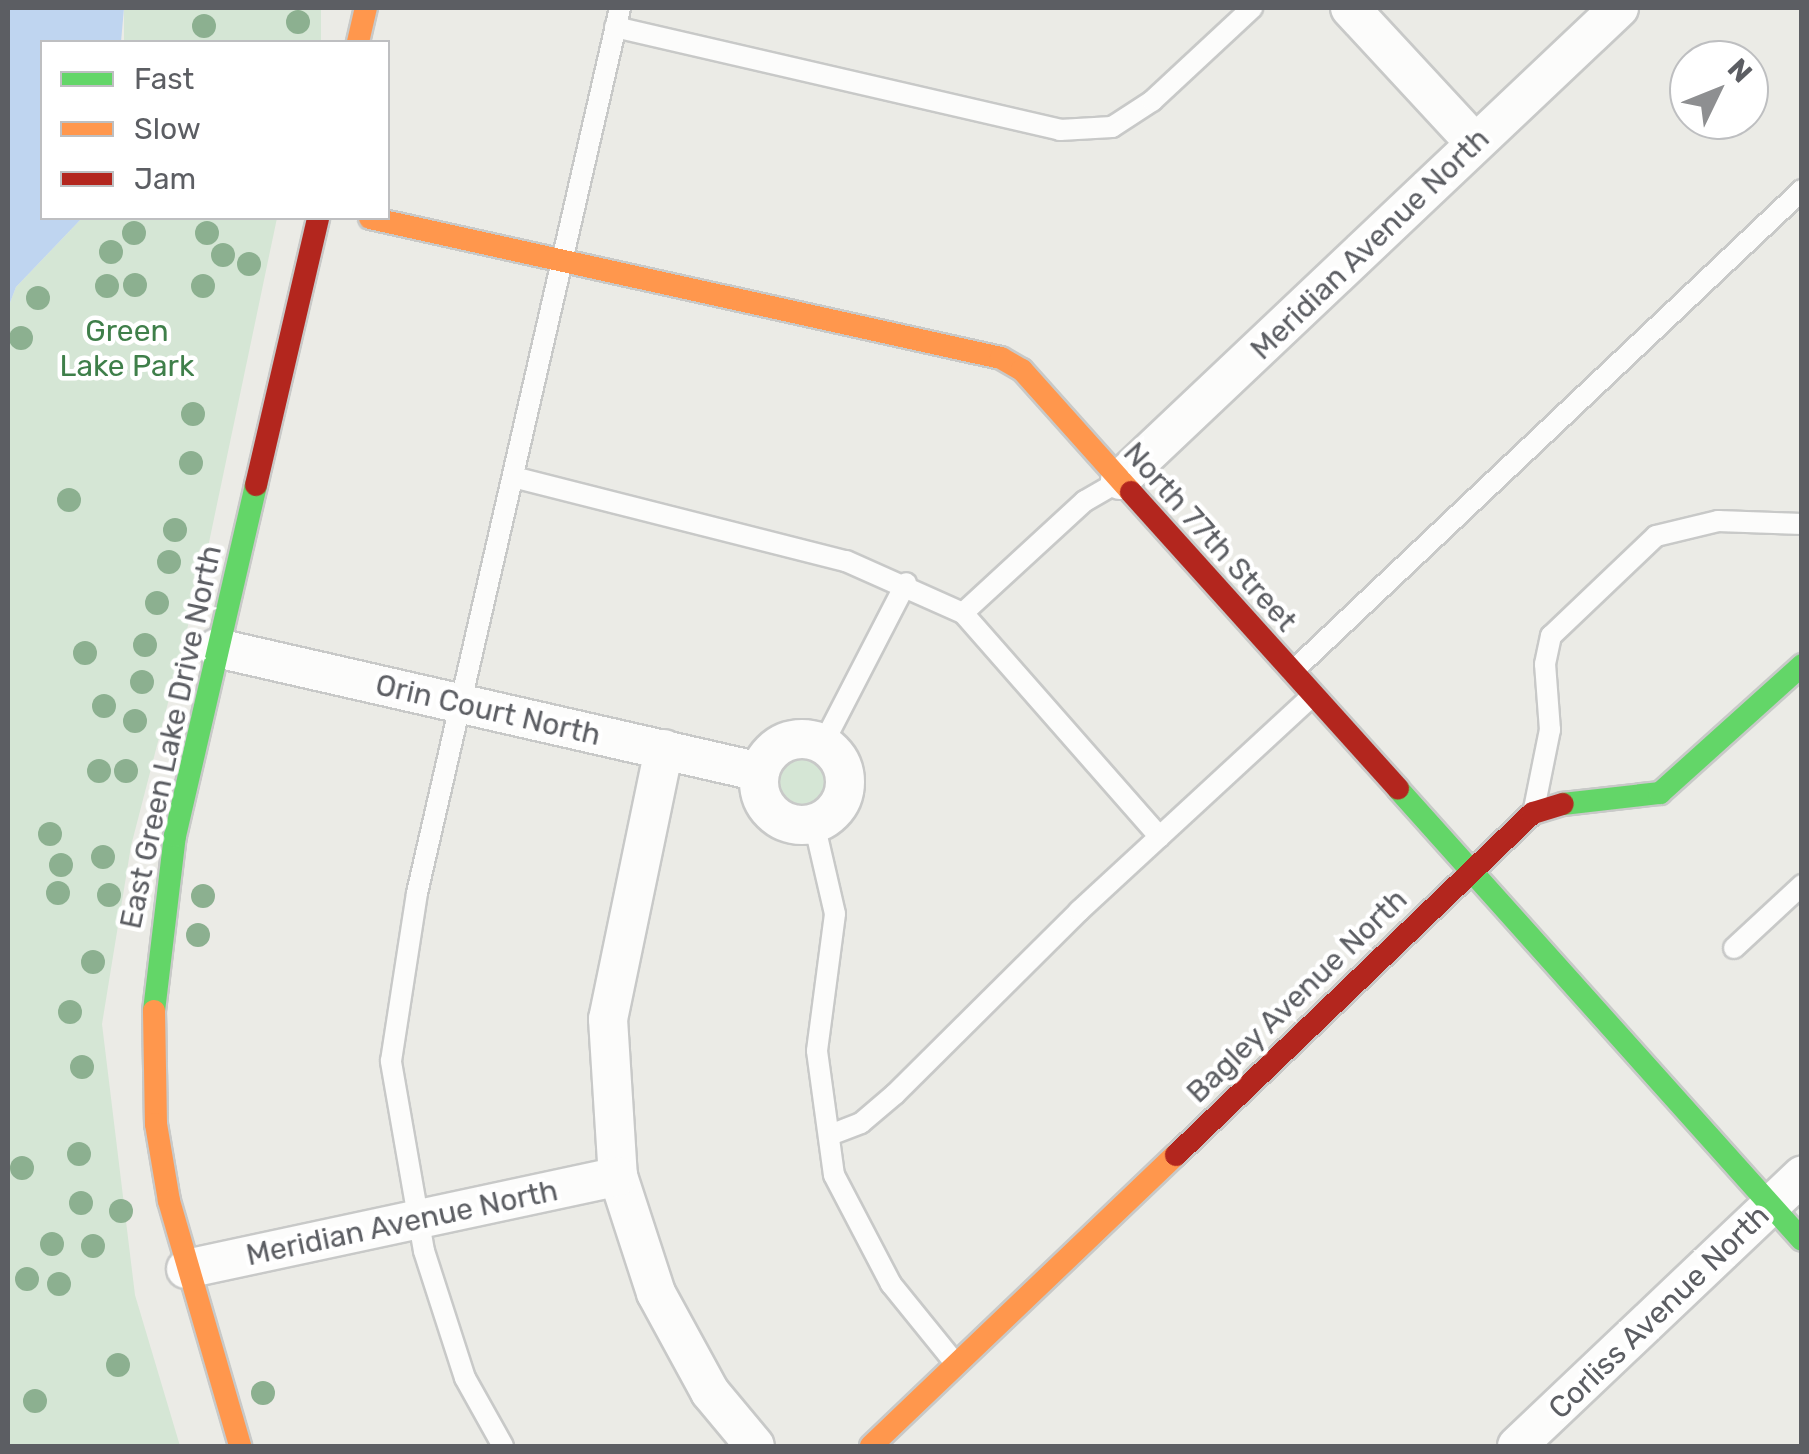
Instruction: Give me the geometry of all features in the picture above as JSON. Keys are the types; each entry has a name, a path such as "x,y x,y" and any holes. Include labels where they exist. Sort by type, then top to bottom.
{"street":[{"path":"358,40 366,8"},
{"path":"1350,8 1475,143"},
{"name":"Meridian Avenue North","path":"1120,480 1619,8"},
{"name":"East Green Lake Drive North","path":"240,1446 186,1269 156,1124 152,1024 158,932 217,648 318,220"},
{"name":"North 77th Street","path":"379,220 1001,358 1022,370 1468,873 1802,1240"},
{"name":"Orin Court North","path":"217,648 760,772"},
{"name":"Bagley Avenue North","path":"871,1446 1533,813 1590,797 1660,793 1802,664"},
{"path":"781,744 823,744 842,764 844,790 831,814 814,823 778,817 761,794 760,772 781,744"},
{"path":"664,750 608,1019 618,1176 656,1293 710,1392 755,1446"},
{"name":"Meridian Avenue North","path":"186,1269 618,1176"},
{"name":"Corliss Avenue North","path":"1517,1446 1802,1176"}],"lane":[{"path":"503,1446 465,1378 416,1220 391,1061 417,893 618,17 1060,130 1112,127 1152,101 1252,8"},
{"path":"1291,673 1802,190"},
{"path":"513,477 846,560 906,583 964,613 1160,837"},
{"path":"964,613 1085,500 1120,480"},
{"path":"1533,813 1550,730 1545,664 1551,636 1656,536 1718,521 1802,524"},
{"path":"823,744 906,583"},
{"path":"830,1135 862,1123 895,1094 1312,696"},
{"path":"814,823 835,914 818,1051 819,1098 830,1135 834,1175 857,1228 890,1284 956,1364"},
{"path":"1734,948 1802,885"}],"green space":[{"path":"124,8 321,8 321,40 124,40"},
{"name":"Green Lake Park","path":"80,220 277,220 207,552 131,846 102,1024 135,1295 180,1446 8,1446 8,308 16,287"},
{"path":"802,755 821,762 828,781 821,800 802,807 783,800 776,781 783,762"}],"water":[{"path":"8,8 124,8 121,40 40,40 40,220 80,220 16,287 8,308"}],"traffic: fast":[{"path":"154,1011 175,836 256,485"},
{"path":"1563,804 1660,793 1802,665"},
{"path":"1398,789 1802,1240"}],"traffic: slow":[{"path":"358,40 366,8"},
{"path":"379,220 1001,358 1022,370 1131,492"},
{"path":"154,1011 156,1124 169,1201 240,1446"},
{"path":"871,1446 1176,1155"}],"traffic: jam":[{"path":"256,485 318,220"},
{"path":"1131,492 1398,789"},
{"path":"1176,1155 1533,813 1563,804"}]}
